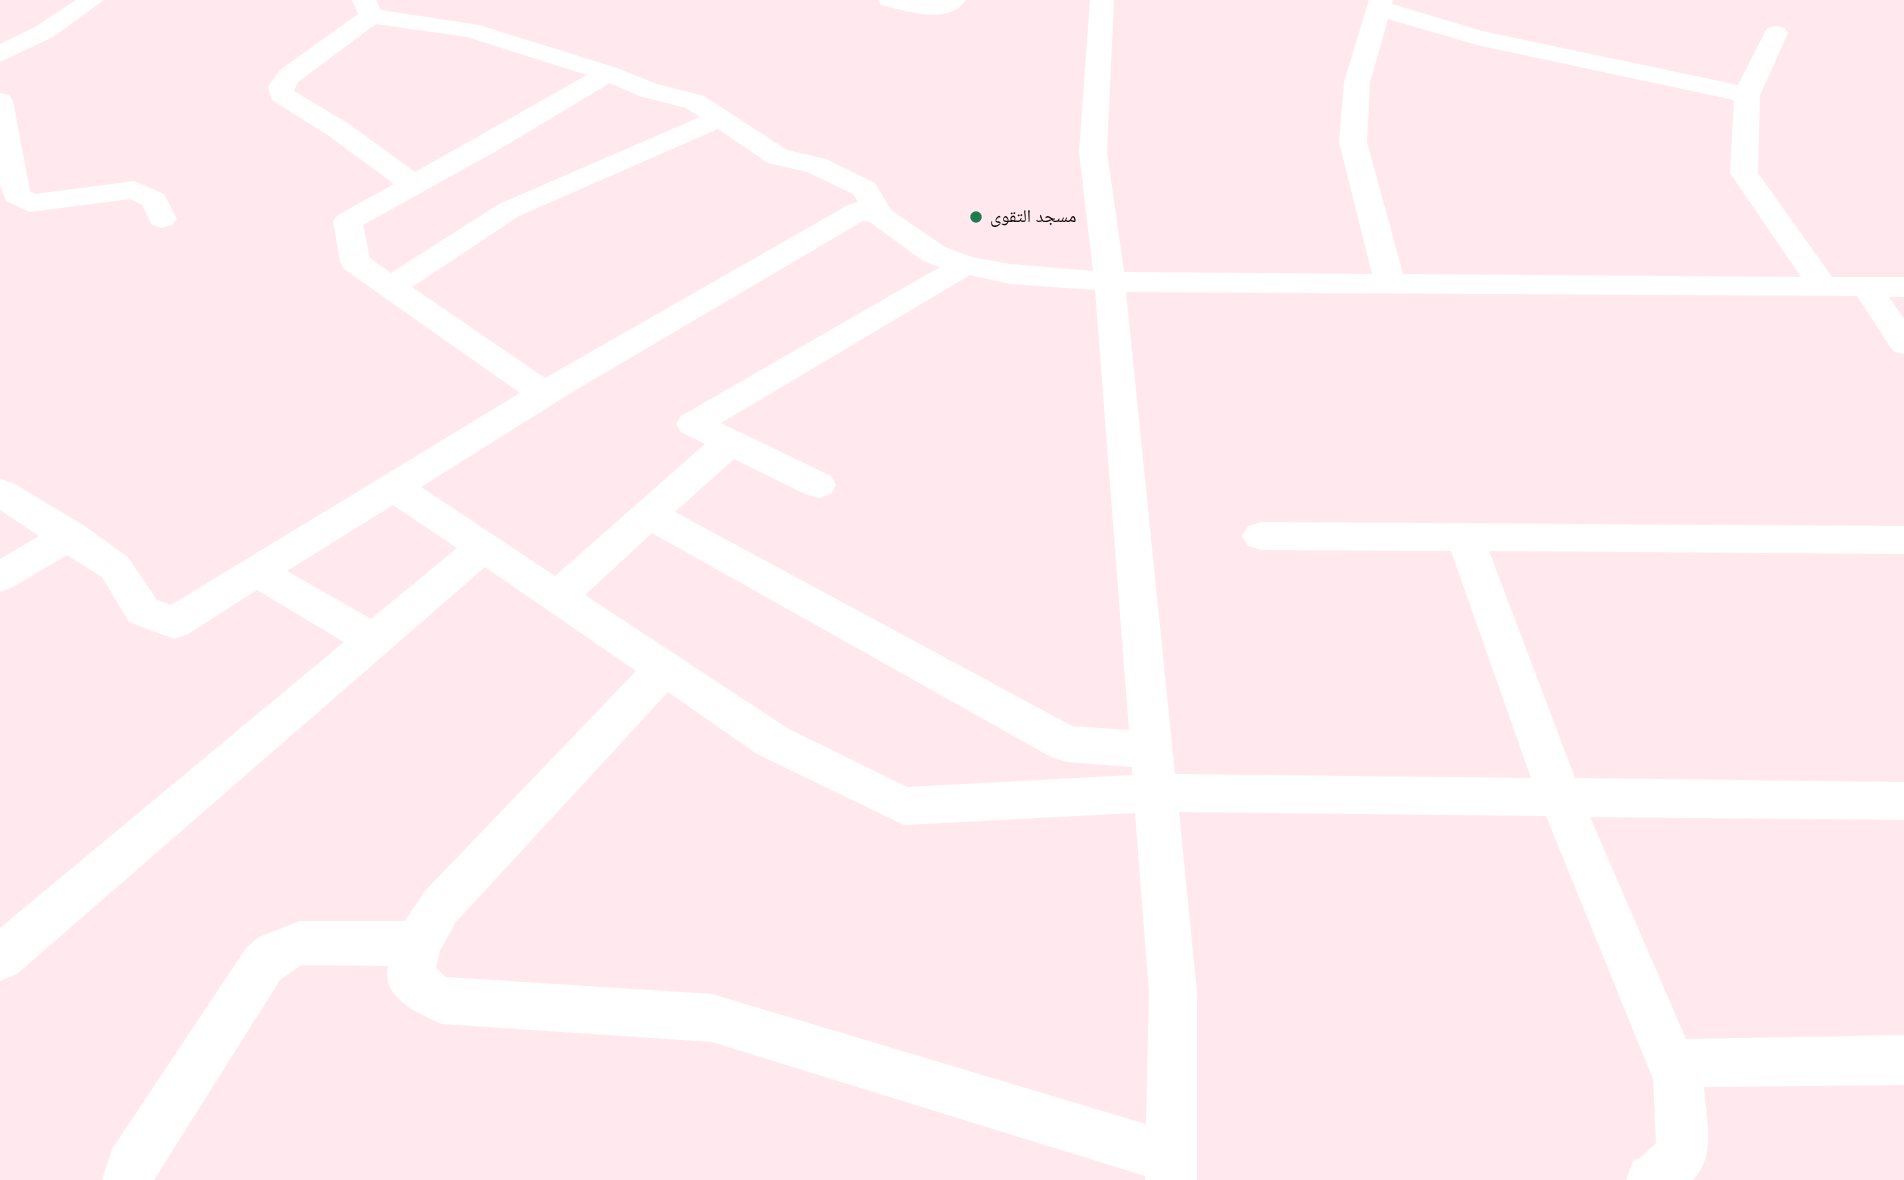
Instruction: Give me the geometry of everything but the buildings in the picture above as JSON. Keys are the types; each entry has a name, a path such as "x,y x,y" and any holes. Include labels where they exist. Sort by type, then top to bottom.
{"street":[{"path":"0,54 44,32 92,0"},
{"path":"890,0 934,8 949,5 954,0"},
{"path":"664,668 440,908 418,944 410,975 423,990 442,1000 712,1018 1172,1169 1173,993 1110,282 1093,152 1102,0"},
{"path":"1390,284 1353,142 1357,82 1380,4 1477,37 1747,95"},
{"path":"414,185 339,130 281,94 281,87 289,76 367,8 470,30 608,74 648,90 695,102 778,158 816,165 865,189 879,215"},
{"path":"1776,33 1747,95 1744,173 1823,286"},
{"path":"545,394 355,262 348,221 608,74"},
{"path":"0,101 16,195 30,203"},
{"path":"391,287 509,210 720,118"},
{"path":"0,208 134,190 154,200 162,219"},
{"path":"0,492 70,535 115,567 143,611 174,623 545,394 858,211 879,215 934,254 965,265 1010,274 1110,282 1904,287"},
{"path":"818,485 694,424 965,265"},
{"path":"1866,286 1904,343"},
{"path":"557,597 730,442"},
{"path":"394,487 772,741 904,806 1156,793 1904,801"},
{"path":"649,515 1066,744 1152,750"},
{"path":"0,577 70,535"},
{"path":"1261,536 1904,540"},
{"path":"1465,537 1560,797 1678,1079 1683,1153 1652,1180"},
{"path":"0,958 483,547"},
{"path":"257,572 374,640"},
{"path":"128,1180 131,1168 263,964 276,953 300,943 418,944"},
{"path":"1678,1079 1690,1062 1904,1060"}],"place":[{"name":"مسجد التقوى","path":"976,217"}]}
